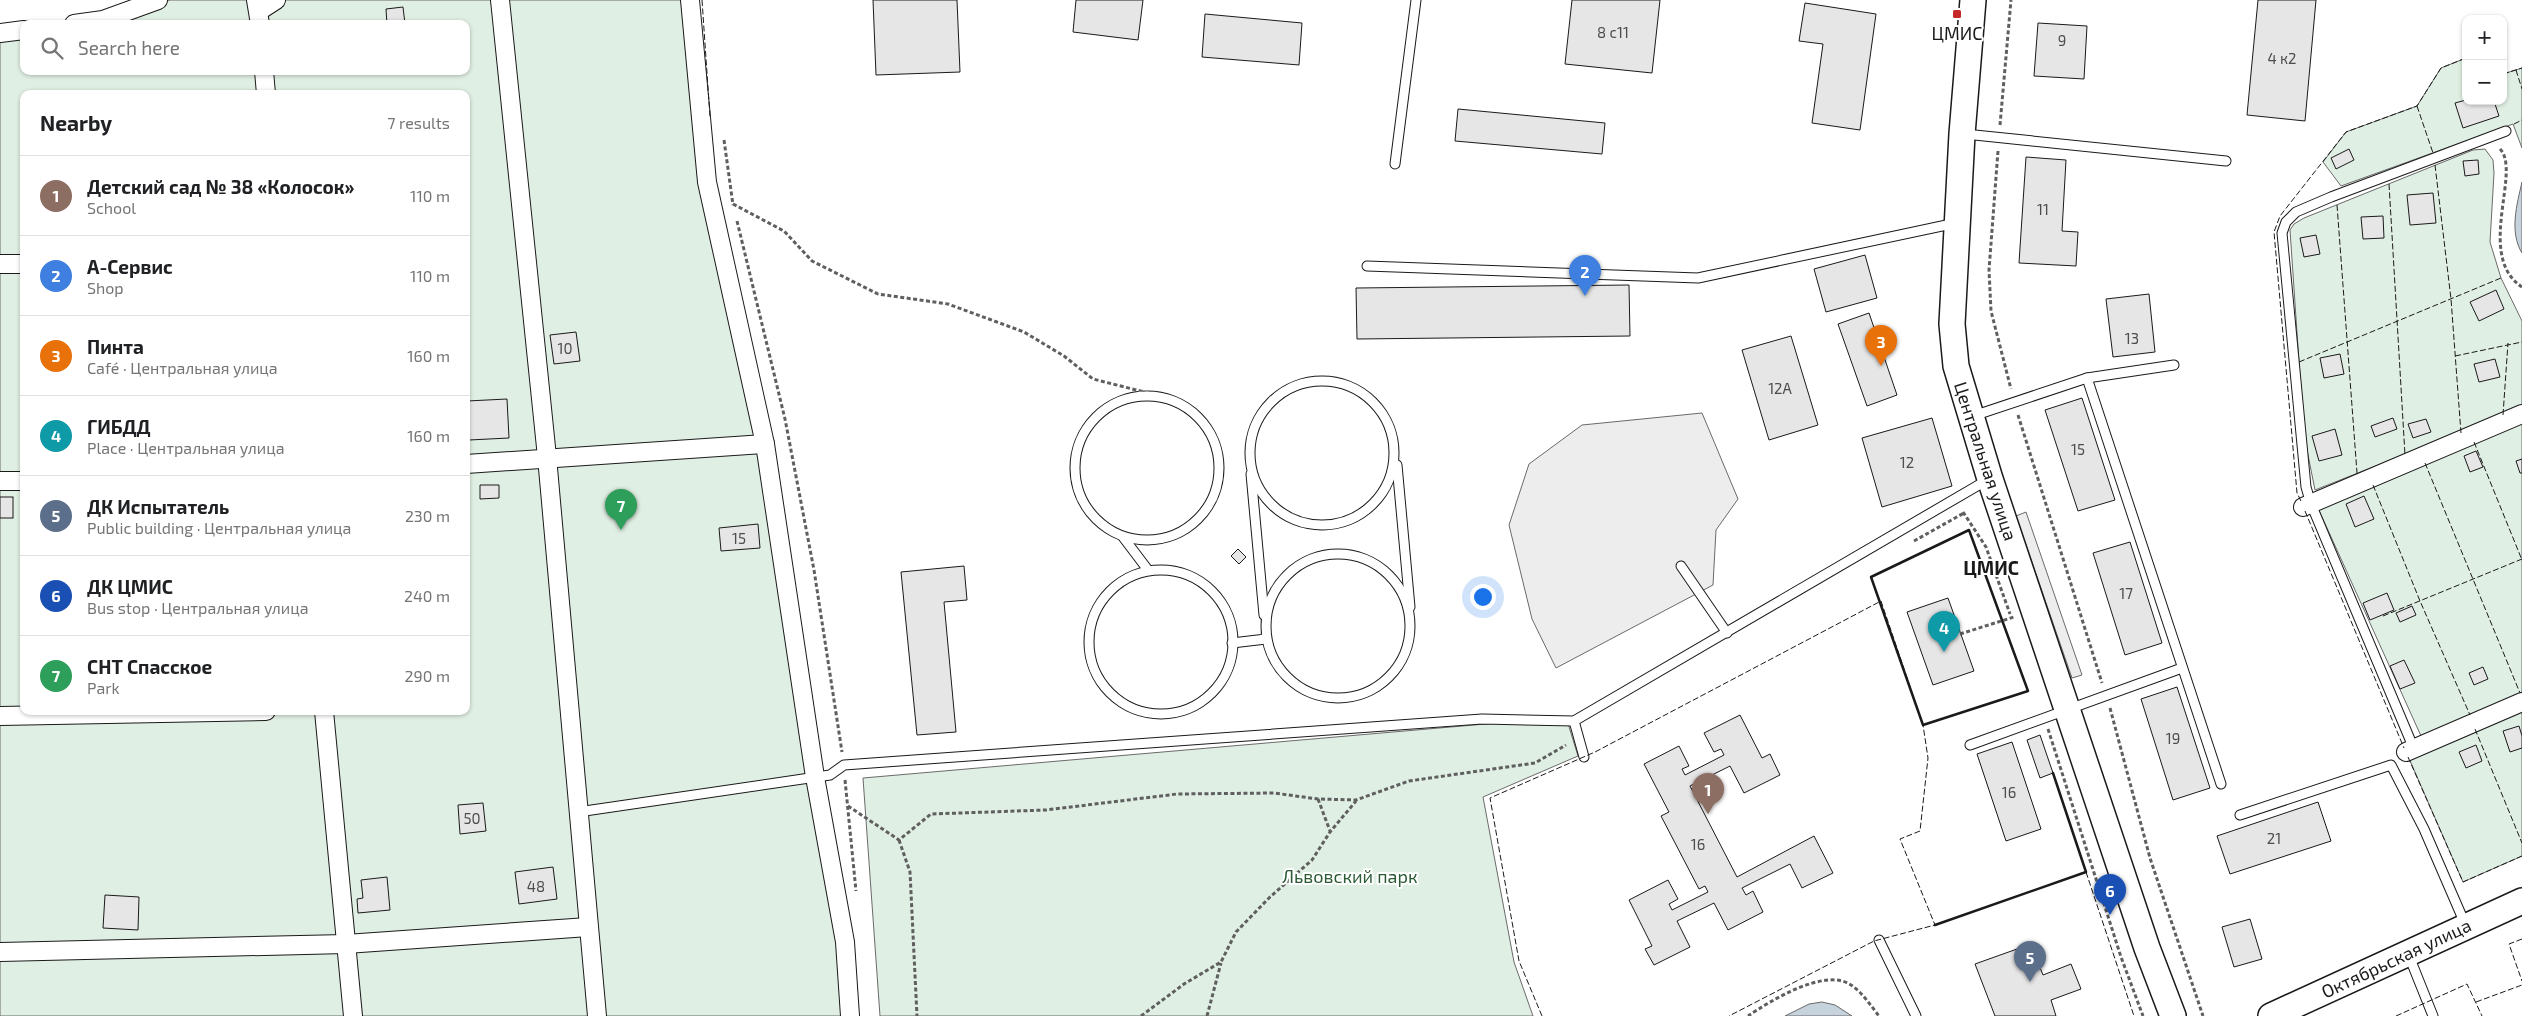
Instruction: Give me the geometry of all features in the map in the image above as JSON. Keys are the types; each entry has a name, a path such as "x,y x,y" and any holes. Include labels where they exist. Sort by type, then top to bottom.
{"street":[{"path":"103,20 158,0"},
{"path":"258,12 276,0"},
{"path":"500,0 547,457 597,1016"},
{"path":"690,0 707,182 765,444 815,778 845,942 850,1016"},
{"name":"Центральная улица","path":"1973,0 1957,223 1952,342 1956,366 1990,478 2036,610 2147,948 2173,1016"},
{"path":"0,33 20,30"},
{"path":"264,75 266,90"},
{"path":"0,264 20,264"},
{"path":"2307,505 2522,414"},
{"path":"470,464 547,457 765,444"},
{"path":"0,481 20,481"},
{"path":"2410,750 2522,702"},
{"path":"0,716 53,715"},
{"path":"324,715 353,1016"},
{"name":"Октябрьская улица","path":"2271,1016 2522,901"},
{"path":"0,952 346,944 588,927"}],"lane":[{"path":"1395,164 1416,0"},
{"path":"2410,750 2307,505 2282,233 2286,222 2296,212 2506,131"},
{"path":"1962,134 2226,161"},
{"path":"1367,266 1698,278 1957,223"},
{"path":"1970,416 2087,378 2174,365"},
{"path":"2087,378 2220,784"},
{"path":"1309,381 1347,384 1378,406 1394,440 1411,613 1408,651 1386,682 1352,699 1314,695 1282,674 1266,639 1250,466 1253,428 1258,420 1275,397 1309,381"},
{"path":"1123,537 1161,540 1195,524 1217,493 1220,455 1208,429 1204,421 1172,399 1134,396 1100,412 1078,443 1075,481 1092,515 1123,537 1148,570"},
{"path":"1250,466 1266,500 1297,522 1335,525 1370,509 1392,478 1394,440"},
{"path":"578,812 815,778 830,775 844,765 1482,719 1574,721 1728,633 1990,478"},
{"path":"1266,639 1269,602 1291,570 1325,554 1363,557 1394,579 1411,613"},
{"path":"1681,566 1728,633"},
{"path":"1148,570 1185,573 1217,595 1233,629 1230,667 1208,698 1174,714 1136,711 1105,690 1088,655 1092,618 1113,586 1148,570"},
{"path":"1232,642 1266,639"},
{"path":"1970,745 2182,668"},
{"path":"1574,721 1584,756"},
{"path":"2240,815 2391,765 2424,828 2466,926"},
{"path":"1879,940 1916,1016"},
{"path":"2408,953 2433,1016"}],"path":[{"path":"2011,0 1988,270 1991,311 2014,402 2106,696 2150,858 2203,1016"},
{"path":"723,138 733,204 785,420 814,570 844,765"},
{"path":"2489,138 2503,152 2506,172 2500,248 2506,272 2522,287"},
{"path":"733,204 784,231 812,261 878,294 948,304 1024,332 1064,356 1093,379 1172,399"},
{"path":"1958,496 1964,513 1986,547 2014,627"},
{"path":"1960,634 2036,610"},
{"path":"2045,718 2121,957 2143,1016"},
{"path":"899,840 931,814 1003,813 1046,810 1177,794 1274,793 1318,799 1356,800 1409,781 1534,763 1579,738"},
{"path":"1318,799 1330,832"},
{"path":"1207,1016 1221,962 1236,932 1270,897 1312,860 1330,832 1356,800"},
{"path":"848,806 899,840 910,872 917,1016"},
{"path":"1141,1016 1184,984 1221,962"},
{"path":"1748,1016 1786,994 1817,981 1835,980 1850,984 1879,1016"}],"green space":[{"path":"170,0 686,0 738,349 815,727 856,1016 0,1016 0,33 20,31 20,75 470,75 470,20 122,20"},
{"path":"2462,60 2462,105 2507,105 2507,73 2522,68 2522,148 2513,124 2341,186 2323,162 2346,132 2417,106 2441,68"},
{"path":"2485,149 2493,160 2494,173 2490,242 2501,278 2522,321 2522,408 2315,490 2304,435 2290,230 2294,224 2304,218 2473,150"},
{"path":"2522,422 2522,692 2421,736 2318,508"},
{"path":"2522,709 2522,856 2463,882 2408,756"},
{"name":"Львовский парк","path":"1566,717 1578,756 1483,797 1514,962 1533,1016 880,1016 863,778"}],"shaded area":[{"path":"2522,182 2522,253 2516,236 2515,218"},
{"path":"1702,413 1738,499 1716,530 1713,585 1556,668 1532,619 1509,525 1529,464 1582,425"},
{"path":"2026,512 2082,675 2072,678 2016,516"},
{"path":"1822,1002 1835,1005 1852,1016 1785,1016 1809,1004"}],"building":[{"path":"873,0 957,0 960,72 876,75"},
{"path":"1076,0 1143,0 1138,40 1073,32"},
{"path":"1572,0 1660,0 1652,73 1565,64"},
{"path":"2258,0 2316,0 2305,121 2247,115"},
{"path":"1805,3 1876,14 1860,130 1812,123 1823,44 1799,41"},
{"path":"403,7 405,20 387,20 386,9"},
{"path":"1205,14 1302,23 1299,65 1202,57"},
{"path":"2038,23 2087,26 2084,79 2034,76"},
{"path":"2462,101 2462,105 2495,105 2499,116 2463,128 2455,103"},
{"path":"1458,109 1605,123 1602,154 1455,141"},
{"path":"2349,149 2354,160 2336,169 2331,158"},
{"path":"2026,157 2066,160 2062,231 2078,232 2076,266 2019,263"},
{"path":"2478,160 2479,174 2465,176 2463,161"},
{"path":"2433,193 2436,223 2410,225 2407,195"},
{"path":"2383,216 2384,238 2363,239 2361,217"},
{"path":"2316,235 2320,254 2304,257 2300,238"},
{"path":"1865,255 1877,298 1826,312 1814,269"},
{"path":"1629,285 1630,336 1357,339 1356,288"},
{"path":"2496,290 2504,309 2479,321 2470,302"},
{"path":"2149,294 2155,352 2113,357 2106,299"},
{"path":"1869,313 1897,395 1867,406 1838,324"},
{"path":"576,332 580,361 554,364 550,335"},
{"path":"1791,336 1818,425 1769,440 1742,350"},
{"path":"2340,354 2344,374 2324,378 2320,358"},
{"path":"2495,359 2500,377 2479,382 2474,364"},
{"path":"2082,398 2115,500 2078,511 2045,410"},
{"path":"507,399 509,438 470,440 470,401"},
{"path":"1932,418 1952,486 1882,507 1862,438"},
{"path":"2393,418 2397,429 2375,437 2371,426"},
{"path":"2426,419 2431,432 2413,438 2408,424"},
{"path":"2335,429 2342,455 2319,461 2312,436"},
{"path":"2476,451 2483,467 2470,472 2464,456"},
{"path":"2522,459 2522,473 2520,473 2516,461"},
{"path":"480,485 499,485 499,498 480,499"},
{"path":"2364,496 2374,519 2355,527 2346,504"},
{"path":"0,497 13,497 13,518 0,518"},
{"path":"758,524 760,548 721,551 719,528"},
{"path":"2130,542 2162,643 2125,655 2093,553"},
{"path":"1238,549 1246,557 1239,564 1231,556"},
{"path":"964,566 967,600 944,602 956,732 917,735 901,572"},
{"path":"2387,593 2394,610 2370,620 2363,603"},
{"path":"1948,598 1974,671 1933,685 1907,612"},
{"path":"2412,606 2416,615 2400,622 2396,613"},
{"path":"2404,660 2415,683 2400,689 2390,666"},
{"path":"2483,667 2488,679 2474,685 2469,673"},
{"path":"2177,687 2210,788 2173,800 2141,699"},
{"path":"1740,715 1762,758 1770,754 1780,775 1744,793 1730,766 1690,786 1737,877 1814,836 1833,873 1802,888 1790,864 1742,888 1746,895 1753,891 1763,912 1728,930 1714,903 1677,921 1690,947 1654,965 1645,949 1652,946 1629,900 1668,880 1678,899 1669,904 1672,910 1708,892 1705,886 1699,889 1661,816 1669,812 1644,764 1679,746 1689,766 1682,769 1685,775 1724,755 1721,749 1714,752 1704,733"},
{"path":"2519,726 2522,736 2522,748 2510,752 2503,731"},
{"path":"2040,735 2053,773 2040,778 2027,740"},
{"path":"2012,742 2041,829 2006,841 1977,754"},
{"path":"2476,745 2482,761 2466,768 2459,752"},
{"path":"2318,802 2331,841 2230,874 2217,836"},
{"path":"483,803 486,831 460,834 458,805"},
{"path":"553,867 557,899 519,904 515,872"},
{"path":"387,877 390,910 358,913 357,899 363,898 361,880"},
{"path":"105,895 139,897 138,930 103,928"},
{"path":"2250,919 2262,959 2234,967 2222,927"},
{"path":"2031,944 2043,975 2071,964 2081,989 2051,1000 2056,1016 1995,1016 1975,964"}],"fence":[{"path":"702,0 710,117"},
{"path":"2301,501 2297,493 2274,232 2280,216 2346,132 2417,106 2441,68 2462,60"},
{"path":"2507,73 2522,68"},
{"path":"2516,70 2522,89"},
{"path":"2417,106 2433,153"},
{"path":"2514,124 2522,120"},
{"path":"2435,165 2451,299 2461,433"},
{"path":"2389,184 2405,455"},
{"path":"2337,205 2357,473"},
{"path":"2299,362 2501,278"},
{"path":"2455,356 2522,342"},
{"path":"2503,415 2508,343"},
{"path":"2474,442 2522,560"},
{"path":"2425,463 2520,693"},
{"path":"2373,485 2420,601 2470,715"},
{"path":"2305,511 2404,748"},
{"path":"2383,616 2522,559"},
{"path":"1542,1016 1519,961 1490,798 1595,752 1881,601 1923,725 1928,758 1920,831 1900,839 1935,925 1874,941 1729,1016"},
{"path":"2475,729 2522,843"},
{"path":"2408,757 2463,882 2522,856"},
{"path":"2086,872 2134,1016"},
{"path":"2522,939 2509,944 2522,981"},
{"path":"2396,1016 2467,984 2482,1016"},
{"path":"2476,1002 2522,985"}],"wall":[{"path":"1969,530 2028,691 1923,725 1871,577 1969,530"},
{"path":"1935,925 2086,872 2053,773"}],"place":[{"name":"ЦМИС","path":"1957,14"},
{"name":"A-Сервис","path":"1585,296"},
{"name":"Пинта","path":"1881,366"},
{"name":"СНТ Спасское","path":"621,530"},
{"name":"ГИБДД","path":"1944,652"},
{"name":"Детский сад № 38 «Колосок»","path":"1708,814"},
{"name":"ДК ЦМИС","path":"2110,915"},
{"name":"ДК Испытатель","path":"2030,982"}],"district":[{"name":"ЦМИС","path":"1991,567"}]}
